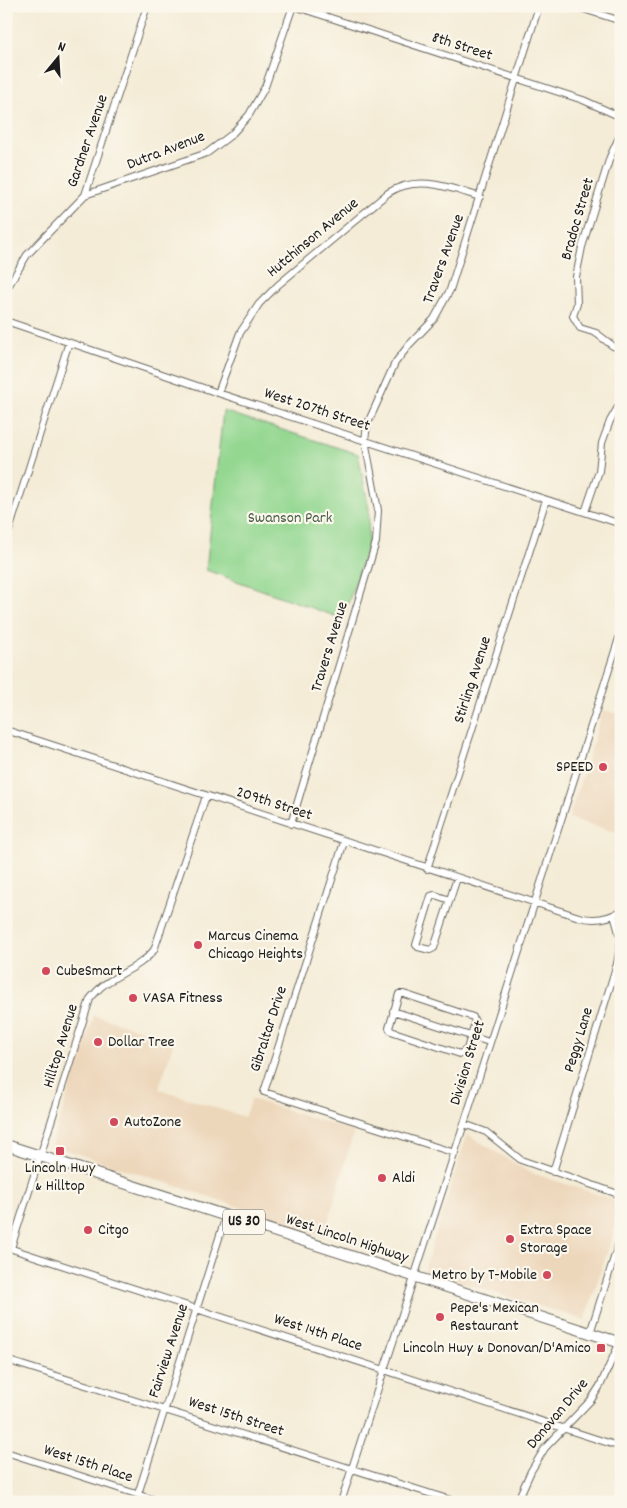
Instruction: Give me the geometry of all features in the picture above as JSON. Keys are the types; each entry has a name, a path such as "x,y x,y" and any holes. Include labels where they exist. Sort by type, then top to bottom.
{"main road":[{"name":"West Lincoln Highway","path":"6,1145 620,1343"}],"street":[{"name":"Gardner Avenue","path":"6,290 27,255 85,195 147,6"},
{"name":"Dutra Avenue","path":"85,195 207,153 231,135 249,115 265,87 294,6"},
{"name":"8th Street","path":"294,6 583,100 621,117"},
{"name":"Travers Avenue","path":"291,824 376,542 378,510 365,440 369,420 395,363 434,319 446,300 540,6"},
{"path":"574,6 621,21"},
{"name":"Bradoc Street","path":"621,133 610,157 582,247 576,277 577,304 573,316 580,328 596,333 613,346 621,349"},
{"name":"Hutchinson Avenue","path":"218,393 240,333 259,304 278,285 388,193 408,184 426,183 448,187 480,197"},
{"name":"West 207th Street","path":"6,321 218,393 621,524"},
{"path":"6,540 69,342"},
{"path":"585,512 599,471 602,443 610,421 621,402"},
{"name":"Stirling Avenue","path":"427,869 546,500"},
{"name":"Division Street","path":"341,1502 621,632"},
{"name":"209th Street","path":"6,730 533,903 587,919 614,915"},
{"name":"Hilltop Avenue","path":"9,1248 90,999 101,987 149,958 154,950 206,796"},
{"name":"Gibraltar Drive","path":"344,842 264,1092 454,1153"},
{"path":"450,900 435,895 431,896 416,945 418,947 430,950 434,948 450,900 457,878"},
{"path":"614,915 621,911"},
{"name":"Peggy Lane","path":"552,1172 619,964 621,940 614,915"},
{"path":"399,994 404,994 474,1017 475,1022 467,1049 460,1054 391,1032 389,1028 393,1011 399,994"},
{"path":"393,1011 490,1042"},
{"path":"464,1124 486,1132 521,1160 621,1194"},
{"name":"Fairview Avenue","path":"138,1494 226,1216"},
{"path":"590,1333 621,1236"},
{"name":"West 14th Place","path":"9,1248 621,1446"},
{"name":"Donovan Drive","path":"517,1502 530,1470 545,1448 591,1400 600,1386 620,1343"},
{"name":"West 15th Street","path":"6,1360 457,1502"},
{"name":"West 15th Place","path":"6,1452 161,1502"}],"shaded area":[{"name":"SPEED","path":"603,710 621,715 621,834 569,818"},
{"path":"94,1015 174,1041 159,1089 244,1117 251,1099 354,1131 324,1237 216,1199 51,1145"},
{"path":"467,1134 529,1172 621,1202 621,1210 585,1320 424,1271"}],"green space":[{"name":"Swanson Park","path":"223,411 358,454 369,509 368,544 343,619 206,570"}],"place":[{"name":"SPEED","path":"603,767"},
{"name":"Marcus Cinema Chicago Heights","path":"198,945"},
{"name":"CubeSmart","path":"46,971"},
{"name":"VASA Fitness","path":"133,998"},
{"name":"Dollar Tree","path":"98,1042"},
{"name":"AutoZone","path":"114,1122"},
{"name":"Lincoln Hwy & Hilltop","path":"60,1151"},
{"name":"Aldi","path":"382,1178"},
{"name":"Citgo","path":"88,1230"},
{"name":"Extra Space Storage","path":"510,1239"},
{"name":"Metro by T-Mobile","path":"547,1275"},
{"name":"Pepe's Mexican Restaurant","path":"440,1317"},
{"name":"Lincoln Hwy & Donovan/D'Amico","path":"601,1348"}]}
